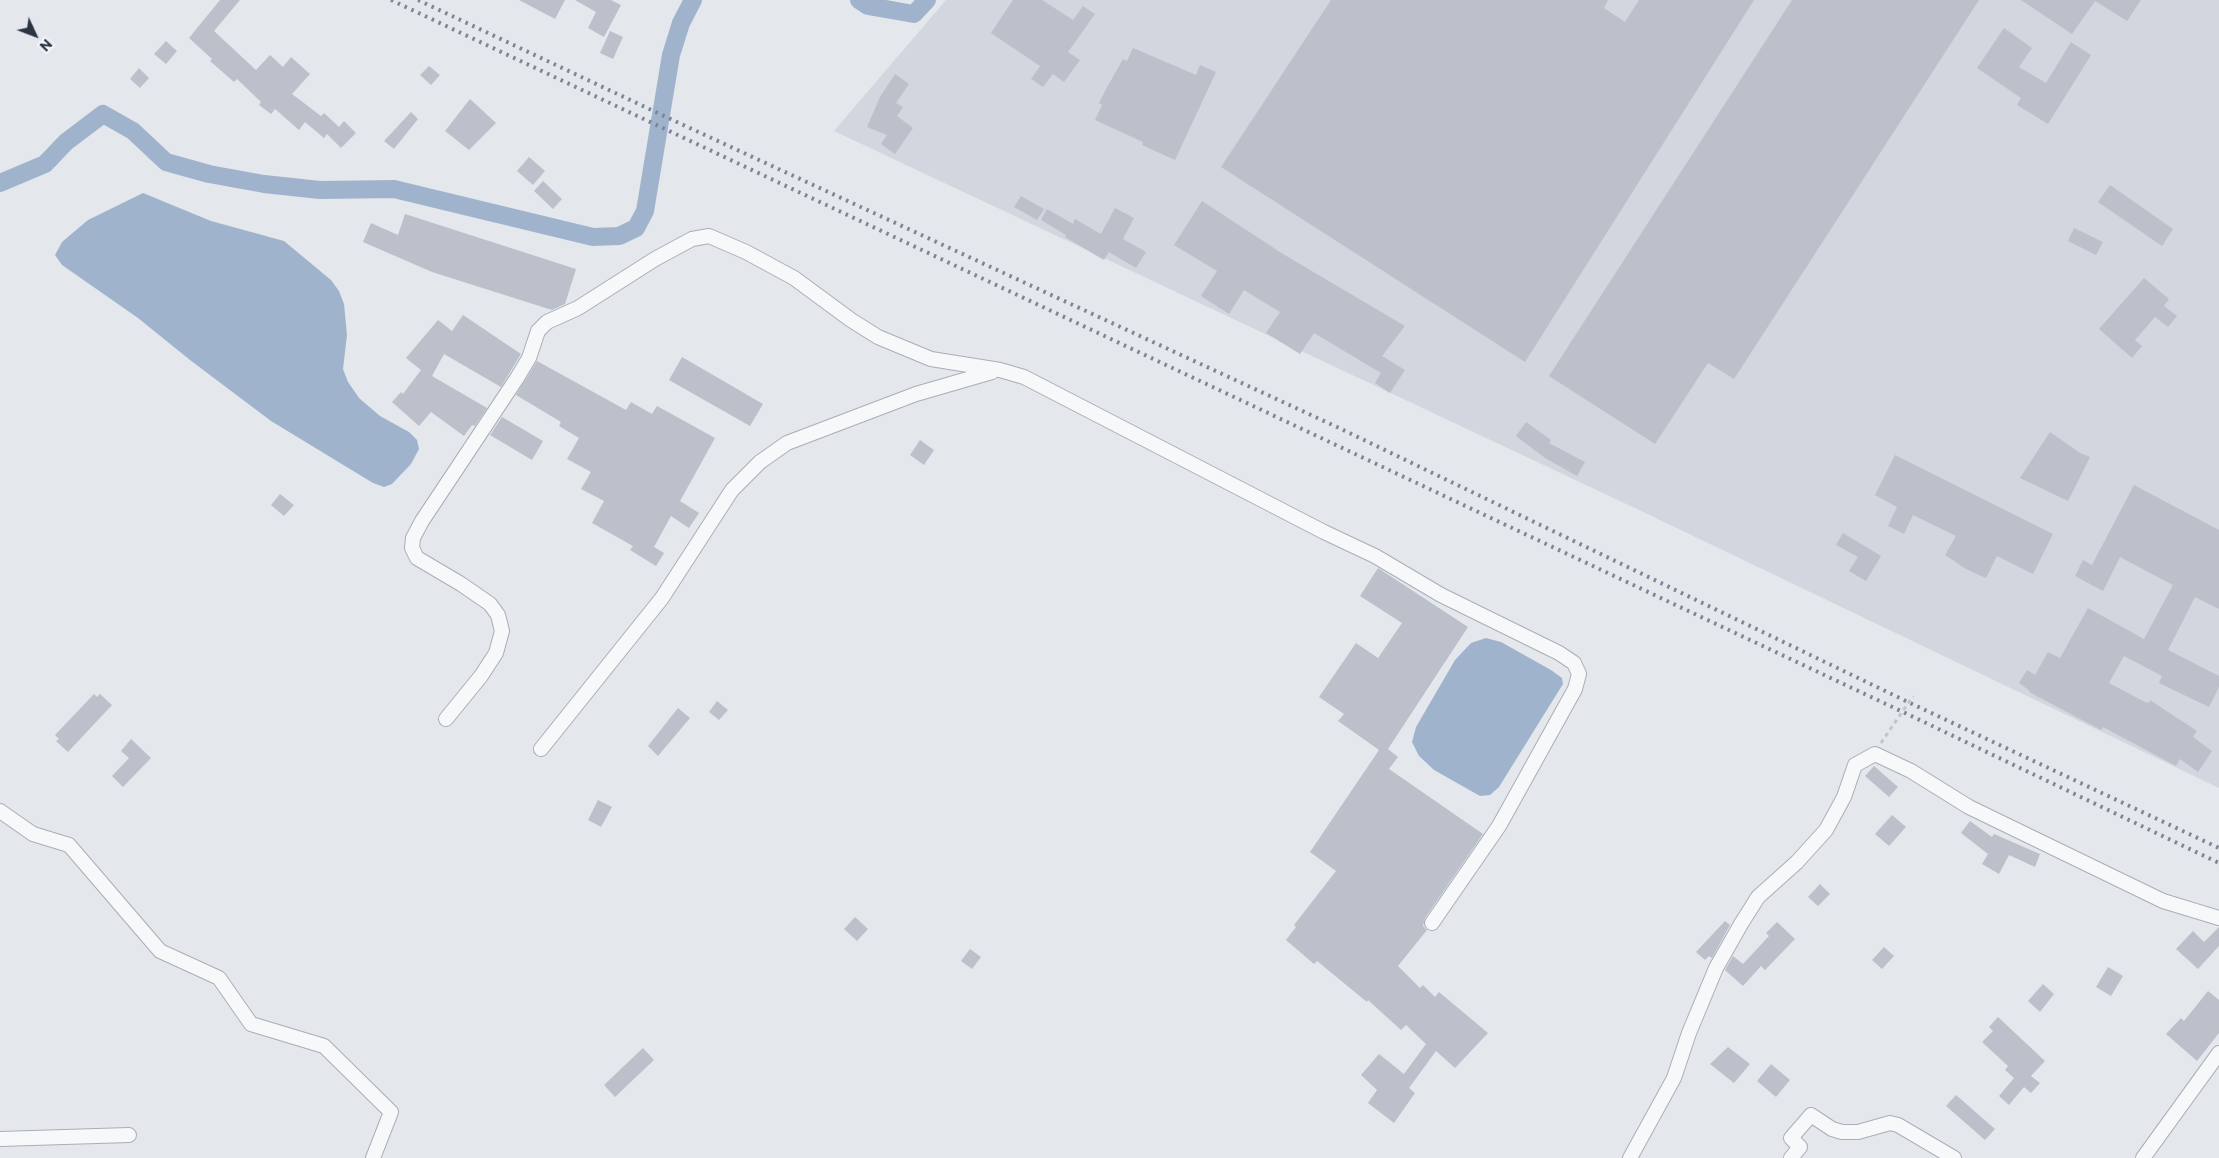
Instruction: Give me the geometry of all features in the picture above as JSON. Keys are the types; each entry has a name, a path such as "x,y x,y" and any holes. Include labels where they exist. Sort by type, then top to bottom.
{"street":[{"path":"446,719 496,654 502,631 498,615 490,604 417,558 412,548 413,538 486,422 517,378 529,358 538,331 547,322 578,308 692,239 708,236 746,252 794,278 851,320 878,336 931,359 1000,370 1024,377 1324,532 1376,556 1441,595 1559,653 1574,663 1579,674 1575,689 1499,826 1432,923"},
{"path":"541,749 662,598 732,490 760,462 787,443 830,426 916,394 1000,370"},
{"path":"1630,1158 1674,1078 1689,1033 1716,968 1740,924 1758,897 1798,862 1826,830 1844,797 1855,765 1876,754 1910,771 1969,807 2163,901 2219,918"},
{"path":"0,811 33,834 69,845 160,951 219,978 251,1024 324,1046 392,1112 373,1158"},
{"path":"2143,1158 2219,1053"},
{"path":"1791,1158 1800,1146 1791,1138 1810,1115 1832,1129 1842,1132 1858,1132 1890,1123 1898,1125 1954,1158"},
{"path":"0,1138 129,1135"}],"path":[{"path":"1876,754 1887,732 1913,696"}],"shaded area":[{"path":"946,0 2219,0 2219,788 1637,509 834,131"}],"water":[{"path":"143,193 211,221 284,241 331,280 339,291 344,304 347,335 343,369 348,382 359,398 380,416 409,432 417,440 419,449 411,464 392,484 384,487 373,483 271,421 138,318 62,265 55,255 62,242 88,220"},
{"path":"1486,638 1501,642 1551,670 1562,678 1563,684 1499,787 1490,795 1480,796 1434,770 1419,756 1412,742 1416,727 1455,660 1471,643"}],"building":[{"path":"220,0 240,0 214,31 256,70 270,55 283,67 291,57 310,74 292,94 321,116 324,113 339,127 344,121 356,133 341,148 327,134 324,138 305,122 299,130 275,109 271,114 259,105 261,102 237,79 234,82 210,61 212,59 189,38"},
{"path":"519,0 565,0 555,19"},
{"path":"575,0 611,0 621,5 604,37 588,28 596,12"},
{"path":"1013,0 1042,0 1073,20 1083,6 1095,14 1068,52 1080,60 1064,82 1053,74 1043,87 1031,79 1040,66 991,33"},
{"path":"1331,0 1608,0 1604,8 1625,22 1639,0 1754,0 1525,362 1221,167"},
{"path":"1792,0 1979,0 1734,379 1708,363 1655,444 1549,376"},
{"path":"2021,0 2141,0 2127,21 2095,1 2072,34"},
{"path":"2004,28 2032,48 2019,67 2046,83 2071,42 2091,55 2048,124 2017,105 2021,98 1977,68"},
{"path":"610,31 623,37 613,59 600,53"},
{"path":"166,41 177,51 166,64 154,54"},
{"path":"1133,48 1196,75 1200,65 1216,72 1175,160 1142,145 1143,142 1095,120 1102,105 1099,103 1105,91 1123,59 1127,61"},
{"path":"429,66 440,75 431,85 420,75"},
{"path":"139,68 149,78 140,88 130,79"},
{"path":"895,74 909,84 896,103 903,107 897,116 913,128 895,154 881,144 887,135 867,127 880,97"},
{"path":"470,99 496,123 469,150 445,131"},
{"path":"411,112 418,119 394,149 384,141"},
{"path":"529,157 545,171 533,185 517,171"},
{"path":"543,181 562,199 553,209 534,191"},
{"path":"2110,185 2173,229 2162,246 2098,202"},
{"path":"1021,196 1044,209 1037,220 1014,207"},
{"path":"1202,201 1283,254 1405,326 1382,356 1405,370 1390,393 1375,383 1381,373 1314,333 1300,354 1266,333 1280,312 1244,290 1229,314 1201,296 1217,271 1174,245"},
{"path":"1115,208 1134,218 1123,239 1146,252 1136,268 1109,252 1104,260 1041,220 1047,209 1073,224 1075,219 1101,234"},
{"path":"405,214 576,269 565,304 552,310 432,272 363,242 371,223 398,235"},
{"path":"2074,228 2103,242 2096,255 2068,241"},
{"path":"2144,278 2169,299 2164,306 2177,316 2168,327 2155,317 2135,340 2142,346 2132,358 2099,329"},
{"path":"463,315 521,354 501,387 444,354 432,376 487,408 475,426 472,425 464,436 431,412 419,426 392,402 401,392 403,394 421,370 406,358 438,320 452,331"},
{"path":"682,357 763,404 750,426 669,380"},
{"path":"537,361 626,410 631,402 652,414 657,406 715,438 680,501 699,513 689,528 671,516 654,547 664,553 656,566 630,550 633,546 592,523 604,501 581,489 591,472 567,459 579,438 559,426 561,422 516,395"},
{"path":"502,417 543,441 532,460 490,435"},
{"path":"1526,422 1551,440 1549,443 1585,462 1577,476 1545,458 1516,436"},
{"path":"2050,432 2080,453 2090,457 2068,501 2020,478"},
{"path":"920,440 934,450 924,465 910,455"},
{"path":"1895,455 2053,534 2033,574 1997,556 1986,578 1966,569 1945,555 1956,536 1913,515 1904,534 1888,526 1897,507 1875,495"},
{"path":"2134,485 2219,530 2219,609 2195,597 2168,650 2219,676 2219,687 2209,707 2159,683 2162,676 2124,656 2109,683 2145,702 2149,703 2150,700 2197,731 2193,737 2212,751 2198,772 2180,759 2176,766 2103,727 2101,730 2029,692 2019,683 2027,670 2035,675 2048,652 2060,658 2088,608 2144,639 2173,585 2120,557 2103,591 2075,576 2083,560 2092,565"},
{"path":"280,494 294,505 284,516 271,505"},
{"path":"1843,533 1881,556 1866,581 1849,571 1858,557 1836,545"},
{"path":"1378,568 1468,627 1388,749 1398,757 1389,769 1483,834 1425,918 1423,926 1427,930 1398,966 1420,988 1423,985 1435,997 1439,992 1488,1033 1455,1068 1436,1051 1409,1088 1415,1093 1394,1123 1368,1103 1377,1090 1361,1075 1379,1054 1404,1074 1426,1044 1406,1025 1401,1030 1368,1000 1367,1002 1317,961 1314,964 1286,940 1296,927 1294,925 1336,871 1310,852 1379,750 1338,721 1344,714 1319,697 1356,643 1378,658 1402,623 1360,596"},
{"path":"94,694 97,697 100,694 112,705 68,752 56,741 59,739 55,735"},
{"path":"717,701 728,710 719,720 709,712"},
{"path":"678,708 690,718 658,756 648,746"},
{"path":"131,739 151,758 123,787 112,776 129,758 121,751"},
{"path":"1874,766 1898,787 1889,797 1865,776"},
{"path":"598,800 612,807 601,827 588,820"},
{"path":"1892,815 1906,827 1889,846 1875,834"},
{"path":"1970,821 1992,837 1994,834 2040,854 2035,867 2009,855 1999,874 1982,864 1988,854 1961,833"},
{"path":"1820,884 1830,894 1818,906 1808,897"},
{"path":"855,917 868,929 857,941 844,929"},
{"path":"1725,921 1730,925 1712,958 1709,956 1705,960 1696,952"},
{"path":"1777,922 1795,939 1765,970 1761,966 1743,986 1725,970 1733,956 1743,964 1769,936 1766,933"},
{"path":"2219,927 2219,946 2198,969 2176,949 2193,931 2204,942"},
{"path":"1884,947 1894,956 1882,969 1872,960"},
{"path":"970,949 981,957 972,969 961,961"},
{"path":"2108,967 2123,976 2111,996 2096,987"},
{"path":"2043,984 2054,994 2040,1012 2028,1001"},
{"path":"2208,991 2219,1000 2219,1033 2197,1061 2166,1034 2181,1018 2184,1021"},
{"path":"1998,1017 2045,1061 2031,1076 2040,1083 2031,1093 2024,1087 2009,1105 1999,1096 2014,1078 2005,1070 2008,1066 1982,1042 1993,1031 1989,1027"},
{"path":"1728,1047 1750,1064 1734,1083 1710,1064"},
{"path":"643,1048 654,1060 615,1097 604,1085"},
{"path":"1771,1064 1790,1080 1776,1097 1757,1081"},
{"path":"1956,1095 1995,1129 1985,1140 1946,1106"}],"waterway":[{"path":"0,183 45,164 66,142 103,114 133,131 166,162 209,174 264,184 320,190 394,189 593,237 619,236 636,228 645,211 671,55 681,23 693,0"},
{"path":"859,0 868,6 914,14 927,0"}],"railway":[{"path":"391,0 1903,712 2219,863"},
{"path":"418,0 679,123 1337,427 1908,702 2219,848"}]}
